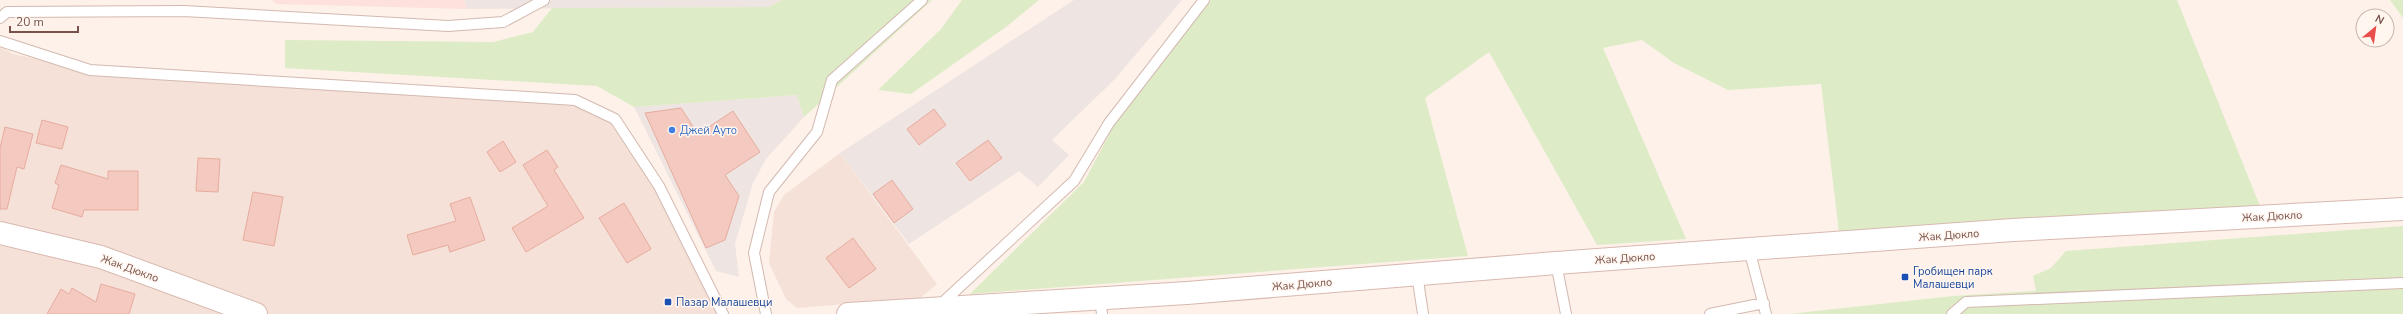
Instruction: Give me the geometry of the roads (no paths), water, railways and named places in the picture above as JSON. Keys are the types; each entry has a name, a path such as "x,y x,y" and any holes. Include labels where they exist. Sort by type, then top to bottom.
{"street":[{"name":"Жак Дюкло","path":"848,314 937,308 1101,306 1187,294 1556,263 2013,230 2403,209"},
{"name":"Жак Дюкло","path":"0,233 101,257 256,314"}],"lane":[{"path":"0,18 7,12 184,11 448,26 503,22 544,0"},
{"path":"766,314 754,253 769,192 816,132 832,80 922,0"},
{"path":"937,308 1074,181 1109,122 1204,0"},
{"path":"0,41 90,70 575,100 615,119 659,186 723,314"},
{"path":"1748,249 1766,314"},
{"path":"1556,263 1566,314"},
{"path":"1417,274 1423,314"},
{"path":"1952,314 1966,302 2403,283"},
{"path":"1710,314 1764,303"}],"place":[{"name":"Джей Ауто","path":"672,130"},
{"name":"Гробищен парк Малашевци","path":"1905,277"},
{"name":"Пазар Малашевци","path":"668,302"}]}
